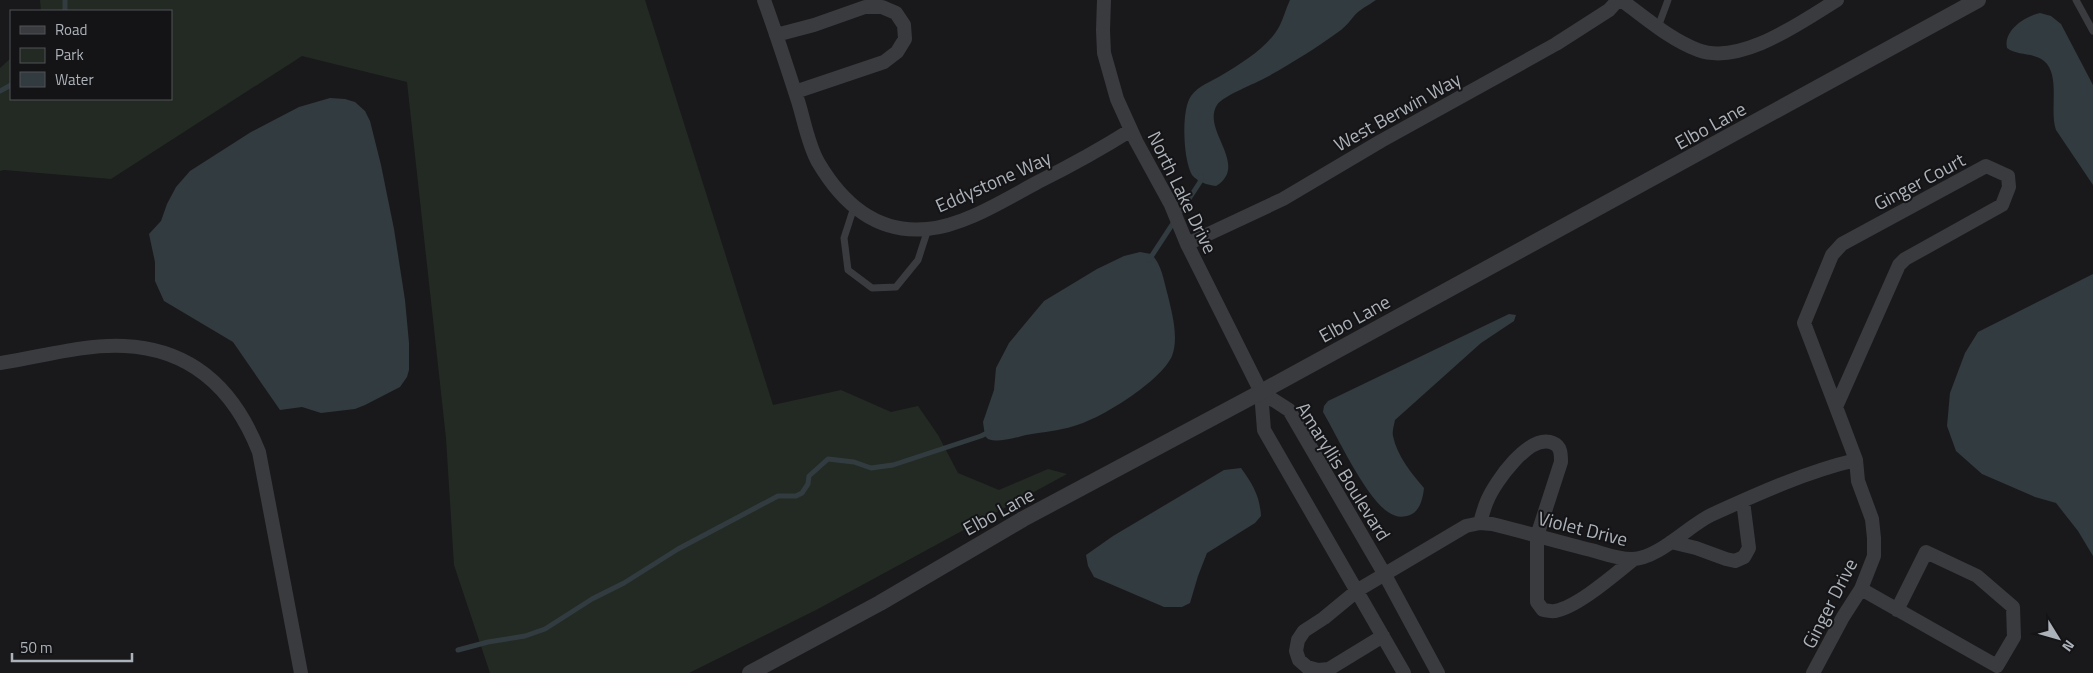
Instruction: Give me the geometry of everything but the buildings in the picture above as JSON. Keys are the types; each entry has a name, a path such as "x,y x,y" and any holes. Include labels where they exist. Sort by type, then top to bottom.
{"street":[{"name":"Eddystone Way","path":"764,0 817,160 839,194 870,218 889,225 908,230 928,229 965,218 1058,173 1131,130"},
{"name":"North Lake Drive","path":"1104,0 1104,54 1117,99 1131,130 1171,205 1187,244 1261,392"},
{"path":"1620,0 1684,44 1700,51 1717,54 1734,52 1784,32 1837,0"},
{"name":"West Berwin Way","path":"1187,244 1283,198 1556,44 1610,10 1620,0"},
{"name":"Elbo Lane","path":"750,673 880,603 1023,519 1261,392 1978,0"},
{"path":"776,35 814,25 865,7 882,7 896,13 904,25 905,39 897,52 884,62 795,92"},
{"name":"Ginger Court","path":"1836,407 1898,265 1905,259 2002,205 2009,187 2008,176 1986,166 1842,244 1832,255 1804,323 1856,460"},
{"path":"0,363 100,347 146,348 167,353 188,363 207,375 224,390 242,416 259,452 301,673"},
{"path":"1261,392 1264,430 1358,590 1404,673"},
{"name":"Amaryllis Boulevard","path":"1261,392 1289,410 1385,575 1438,673"},
{"path":"1383,636 1329,669 1318,670 1307,667 1299,660 1296,651 1298,640 1304,631 1324,618 1358,590 1466,526 1480,523 1487,500 1506,469 1536,443 1546,440 1555,444 1561,452 1561,462 1537,536 1536,602 1543,610 1554,611 1591,593 1634,559"},
{"name":"Violet Drive","path":"1480,523 1492,524 1612,556 1634,559 1660,549 1709,516 1743,500 1811,475 1823,468 1856,460"},
{"name":"Ginger Drive","path":"1813,673 1843,617 1861,589 1874,556 1874,538 1866,499 1858,481 1856,460"},
{"path":"1671,542 1735,561 1744,557 1749,548 1743,500"},
{"path":"1861,589 1897,610 1997,666 2014,637 2013,607 1977,576 1926,552 1897,610"}],"lane":[{"path":"1658,27 1668,0"},
{"path":"2076,0 2092,27"},
{"path":"854,207 844,238 848,270 872,288 896,287 918,260 928,229"}],"green space":[{"path":"40,0 645,0 773,405 841,390 891,412 918,406 938,435 958,473 999,490 1048,469 1067,474 816,610 689,673 490,673 454,565 446,438 407,82 302,56 111,179 0,171 0,68 10,59 10,100 172,100 172,10 41,10"}],"water":[{"path":"1290,0 1376,0 1359,11 1341,30 1314,49 1267,77 1233,94 1217,105 1214,115 1215,125 1227,158 1228,168 1225,178 1216,186 1206,184 1192,175 1185,147 1186,112 1191,96 1201,87 1238,65 1262,47 1280,25"},
{"path":"2040,13 2051,16 2061,24 2093,85 2093,185 2056,130 2052,75 2049,67 2040,58 2015,52 2007,48 2008,35 2012,30 2028,17"},
{"path":"330,98 355,102 365,111 370,121 394,229 405,300 409,343 409,370 407,377 400,387 355,409 321,413 302,407 280,410 233,342 164,301 155,281 155,262 149,234 161,221 176,187 190,171 251,132 299,107"},
{"path":"1140,252 1151,254 1155,258 1164,279 1174,326 1175,341 1172,356 1166,366 1129,398 1086,422 1007,440 988,439 985,436 983,422 994,390 996,368 1009,343 1044,301 1097,269 1124,256"},
{"path":"2093,274 2093,556 2078,531 2056,503 2035,497 1982,474 1956,451 1947,426 1950,393 1965,353 1978,332"},
{"path":"1509,314 1516,315 1514,321 1481,343 1395,420 1393,434 1398,451 1410,471 1424,488 1420,504 1413,513 1401,517 1391,514 1379,505 1361,481 1323,412 1324,406 1328,401"},
{"path":"1241,468 1255,490 1261,516 1255,523 1207,553 1190,603 1182,607 1164,607 1094,577 1088,566 1086,555 1113,536 1224,470"}],"waterway":[{"path":"65,0 65,10"},
{"path":"0,91 10,86"},
{"path":"1149,260 1200,182 1201,176"},
{"path":"458,650 488,642 525,636 545,629 678,549 778,496 796,496 802,493 808,484 809,476 828,459 854,462 871,468 893,465 989,432"}]}
